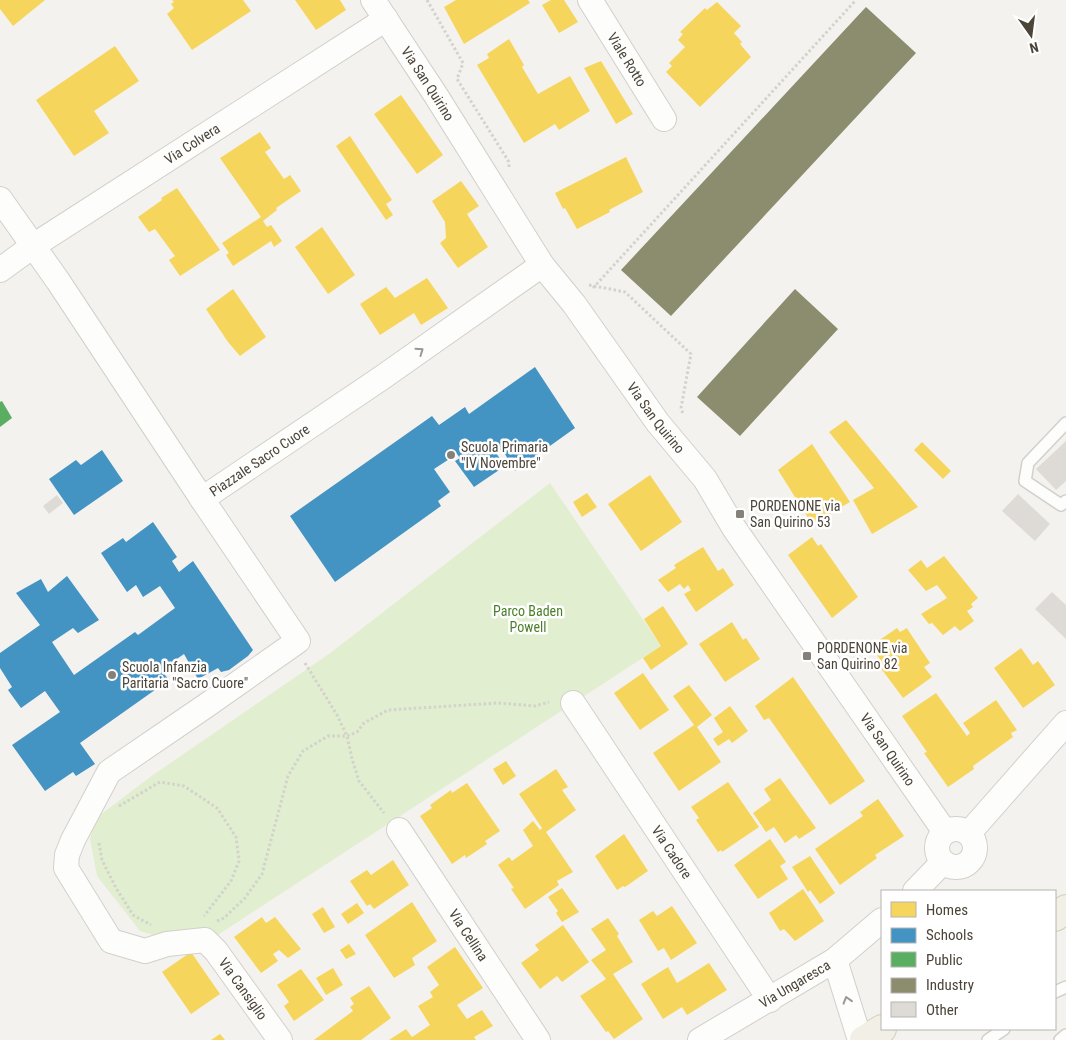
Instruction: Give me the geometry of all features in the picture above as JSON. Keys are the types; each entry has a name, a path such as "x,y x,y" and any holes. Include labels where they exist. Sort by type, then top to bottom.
{"main road":[{"path":"864,1040 881,1030"}],"street":[{"name":"Viale Rotto","path":"590,0 664,119"},
{"name":"Via Colvera","path":"0,270 380,9"},
{"name":"Via San Quirino","path":"380,9 542,265 574,304 658,423 705,479 734,528 945,832"},
{"name":"Piazzale Sacro Cuore","path":"0,199 202,499 380,379 542,265"},
{"path":"202,499 298,641 207,706 109,772 67,855 66,868 111,941 145,951 207,928"},
{"name":"Via Cadore","path":"574,703 770,1000"},
{"path":"969,833 1066,723"},
{"path":"957,828 969,833 975,845 973,858 968,863 955,867 943,862 937,853 936,847 940,836 957,828"},
{"name":"Via Cellina","path":"399,830 538,1040"},
{"path":"916,890 943,862"},
{"name":"Via Ungaresca","path":"700,1040 835,960 881,921"},
{"name":"Via Cansiglio","path":"207,928 216,951 280,1040"},
{"path":"835,960 860,1040"}],"lane":[{"path":"1066,423 1028,463 1026,481 1061,505 1066,501"},
{"path":"988,1040 1003,1030"},
{"path":"1060,1040 1066,1035"}],"path":[{"path":"427,0 463,63 458,79 509,162 510,170"},
{"path":"574,304 588,294 856,0"},
{"path":"588,284 594,287 625,292 692,354 681,408 686,422"},
{"path":"294,644 337,715 347,736 359,781 399,830"},
{"path":"207,928 224,918 245,898 262,874 288,776 302,751 328,736 347,736 357,732 364,723 388,710 498,703 535,706 560,698 574,703"},
{"path":"116,807 160,782 184,786 217,808 236,837 239,861 207,928"},
{"path":"99,841 102,860 116,888 134,915 159,930"}],"green space":[{"name":"Parco Baden Powell","path":"550,483 661,646 216,936 157,936 140,931 97,876 90,839 96,818 153,775 329,654"}],"building: Homes":[{"path":"0,0 45,0 13,26 0,9"},
{"path":"172,0 243,0 251,11 192,50 167,14 174,8 171,4 174,2"},
{"path":"295,0 340,0 346,10 316,30"},
{"path":"456,0 528,0 530,3 464,44 444,7"},
{"path":"551,0 564,0 578,22 559,33 542,5"},
{"path":"717,2 741,26 734,33 751,57 700,107 666,72 672,66 669,63 685,47 678,40 683,34 680,32 705,8 707,10"},
{"path":"509,39 524,65 522,67 538,94 570,76 590,111 559,130 555,124 524,143 477,65 489,58 487,54"},
{"path":"115,46 139,81 94,111 109,133 74,156 36,100"},
{"path":"601,61 633,114 616,124 584,68"},
{"path":"401,95 443,155 417,174 374,114"},
{"path":"260,132 271,148 265,152 284,179 290,175 301,191 276,208 277,210 263,221 267,227 271,225 282,241 274,247 271,241 233,266 226,255 229,253 222,243 261,217 220,158"},
{"path":"350,136 392,200 386,204 393,215 386,220 336,146"},
{"path":"626,157 643,192 577,229 565,208 563,209 555,193"},
{"path":"461,181 479,206 467,214 488,247 458,268 440,243 446,238 445,222 432,201"},
{"path":"177,188 220,250 180,276 169,260 175,256 155,229 149,232 138,217 162,200 161,198"},
{"path":"322,227 355,275 328,294 295,247"},
{"path":"427,278 448,308 421,325 414,313 380,335 360,304 386,287 395,298"},
{"path":"233,289 266,337 240,356 228,342 206,309"},
{"path":"846,420 918,507 872,534 853,500 874,488 829,432"},
{"path":"922,442 951,471 943,479 914,450"},
{"path":"812,444 850,502 812,524 778,470"},
{"path":"650,475 682,522 641,551 608,504"},
{"path":"587,493 597,507 582,517 573,502"},
{"path":"812,537 818,546 821,544 858,597 832,618 788,555"},
{"path":"703,547 718,571 723,568 734,585 696,612 684,594 691,590 688,585 684,589 680,584 668,592 658,580 676,568 674,565"},
{"path":"944,556 978,598 971,604 973,607 967,611 974,621 960,631 955,626 943,635 932,623 929,624 921,614 947,598 937,585 926,591 908,570 921,560 927,568"},
{"path":"663,606 688,644 651,670 643,658 661,646 644,619"},
{"path":"732,622 743,640 746,638 760,659 725,682 699,644"},
{"path":"897,628 900,632 907,628 930,663 924,667 932,677 903,698 877,663 881,661 871,646"},
{"path":"1021,648 1033,665 1038,661 1055,685 1023,708 994,668"},
{"path":"643,673 669,710 640,730 614,693"},
{"path":"793,677 865,781 830,805 769,718 764,720 755,706"},
{"path":"689,685 712,715 697,727 721,762 679,791 653,753 694,725 673,696"},
{"path":"936,693 967,736 970,733 963,723 996,700 1017,730 1011,733 1013,737 973,766 974,769 948,787 924,753 927,752 902,716"},
{"path":"730,706 748,731 732,743 729,739 718,746 713,739 723,732 714,718"},
{"path":"506,761 516,776 503,785 493,769"},
{"path":"556,769 568,787 562,790 576,810 546,832 573,872 557,881 559,885 525,909 511,889 514,888 498,865 509,857 512,861 533,846 523,830 533,821 540,830 542,828 519,794"},
{"path":"780,778 816,828 799,839 796,835 785,843 774,827 766,832 753,813 771,800 764,789"},
{"path":"728,782 759,827 722,852 721,850 718,852 696,820 699,818 691,807"},
{"path":"467,783 500,831 485,841 487,844 466,858 465,855 452,864 420,816 432,808 430,805 451,790 452,793"},
{"path":"878,799 904,836 875,855 877,858 840,885 815,849 863,816 860,812"},
{"path":"624,834 648,871 625,887 623,886 617,890 595,856"},
{"path":"770,839 786,862 780,866 788,879 758,899 734,865"},
{"path":"810,856 835,893 820,904 810,890 808,892 792,867"},
{"path":"393,860 409,885 374,909 370,904 367,906 350,881 367,870 371,875"},
{"path":"562,888 579,912 562,922 556,913 558,911 548,897"},
{"path":"803,889 824,921 795,941 784,929 780,931 769,913"},
{"path":"412,902 437,941 412,958 415,965 394,978 365,935"},
{"path":"357,903 364,913 348,924 341,914"},
{"path":"672,906 697,943 671,960 664,948 658,951 639,920 653,911 657,916"},
{"path":"323,907 335,927 324,933 312,914"},
{"path":"262,917 266,923 275,917 301,949 288,958 279,950 273,954 278,961 261,973 234,937"},
{"path":"608,918 619,934 617,936 633,962 613,974 643,1019 614,1039 608,1031 606,1032 580,996 606,979 591,960 606,950 591,929"},
{"path":"563,925 589,962 562,982 557,976 540,989 521,963 539,950 535,945"},
{"path":"349,944 356,954 346,959 340,950"},
{"path":"455,947 483,988 457,1005 467,1019 482,1010 493,1026 474,1037 476,1040 389,1040 406,1029 412,1037 430,1025 418,1006 433,997 430,992 439,985 427,967"},
{"path":"191,952 220,994 191,1014 162,972"},
{"path":"709,963 727,990 687,1015 682,1007 663,1019 641,984 668,967 677,983"},
{"path":"333,968 343,985 326,995 316,978"},
{"path":"301,969 324,1000 294,1021 284,1006 289,1002 277,985"},
{"path":"369,986 391,1018 361,1040 314,1040 353,1011 350,1007 354,1004 350,998"},
{"path":"220,1034 225,1040 211,1040"}],"building: Schools":[{"path":"535,367 575,428 515,471 502,449 496,453 505,466 474,487 455,461 460,458 457,454 434,469 450,492 438,501 441,506 335,582 290,516 432,416 439,425 465,407 469,414"},
{"path":"102,450 123,481 74,515 49,479 76,460 81,465"},
{"path":"153,522 177,557 172,561 179,572 193,561 253,650 229,670 221,672 218,668 198,679 184,654 161,670 169,680 80,743 95,764 76,776 73,772 45,791 12,745 60,712 45,691 21,708 8,690 12,687 0,668 0,653 40,625 16,593 41,579 48,592 67,576 99,620 78,633 73,628 52,642 74,675 135,632 138,635 175,608 160,586 143,597 136,585 127,592 101,553 123,538 126,542"}],"building: Public":[{"path":"2,401 12,418 0,427 0,402"}],"building: Industry":[{"path":"866,7 916,53 671,316 621,270"},
{"path":"795,289 838,329 740,436 697,397"}],"building: Other":[{"path":"1066,441 1066,481 1056,490 1036,469"},
{"path":"1018,494 1050,524 1035,541 1002,511"},
{"path":"57,495 63,503 49,514 43,506"},
{"path":"1052,592 1066,605 1066,639 1035,609"}],"place":[{"name":"Scuola Primaria \"IV Novembre\"","path":"451,455"},
{"name":"PORDENONE via San Quirino 53","path":"740,514"},
{"name":"PORDENONE via San Quirino 82","path":"807,656"},
{"name":"Scuola Infanzia Paritaria \"Sacro Cuore\"","path":"112,675"}]}
